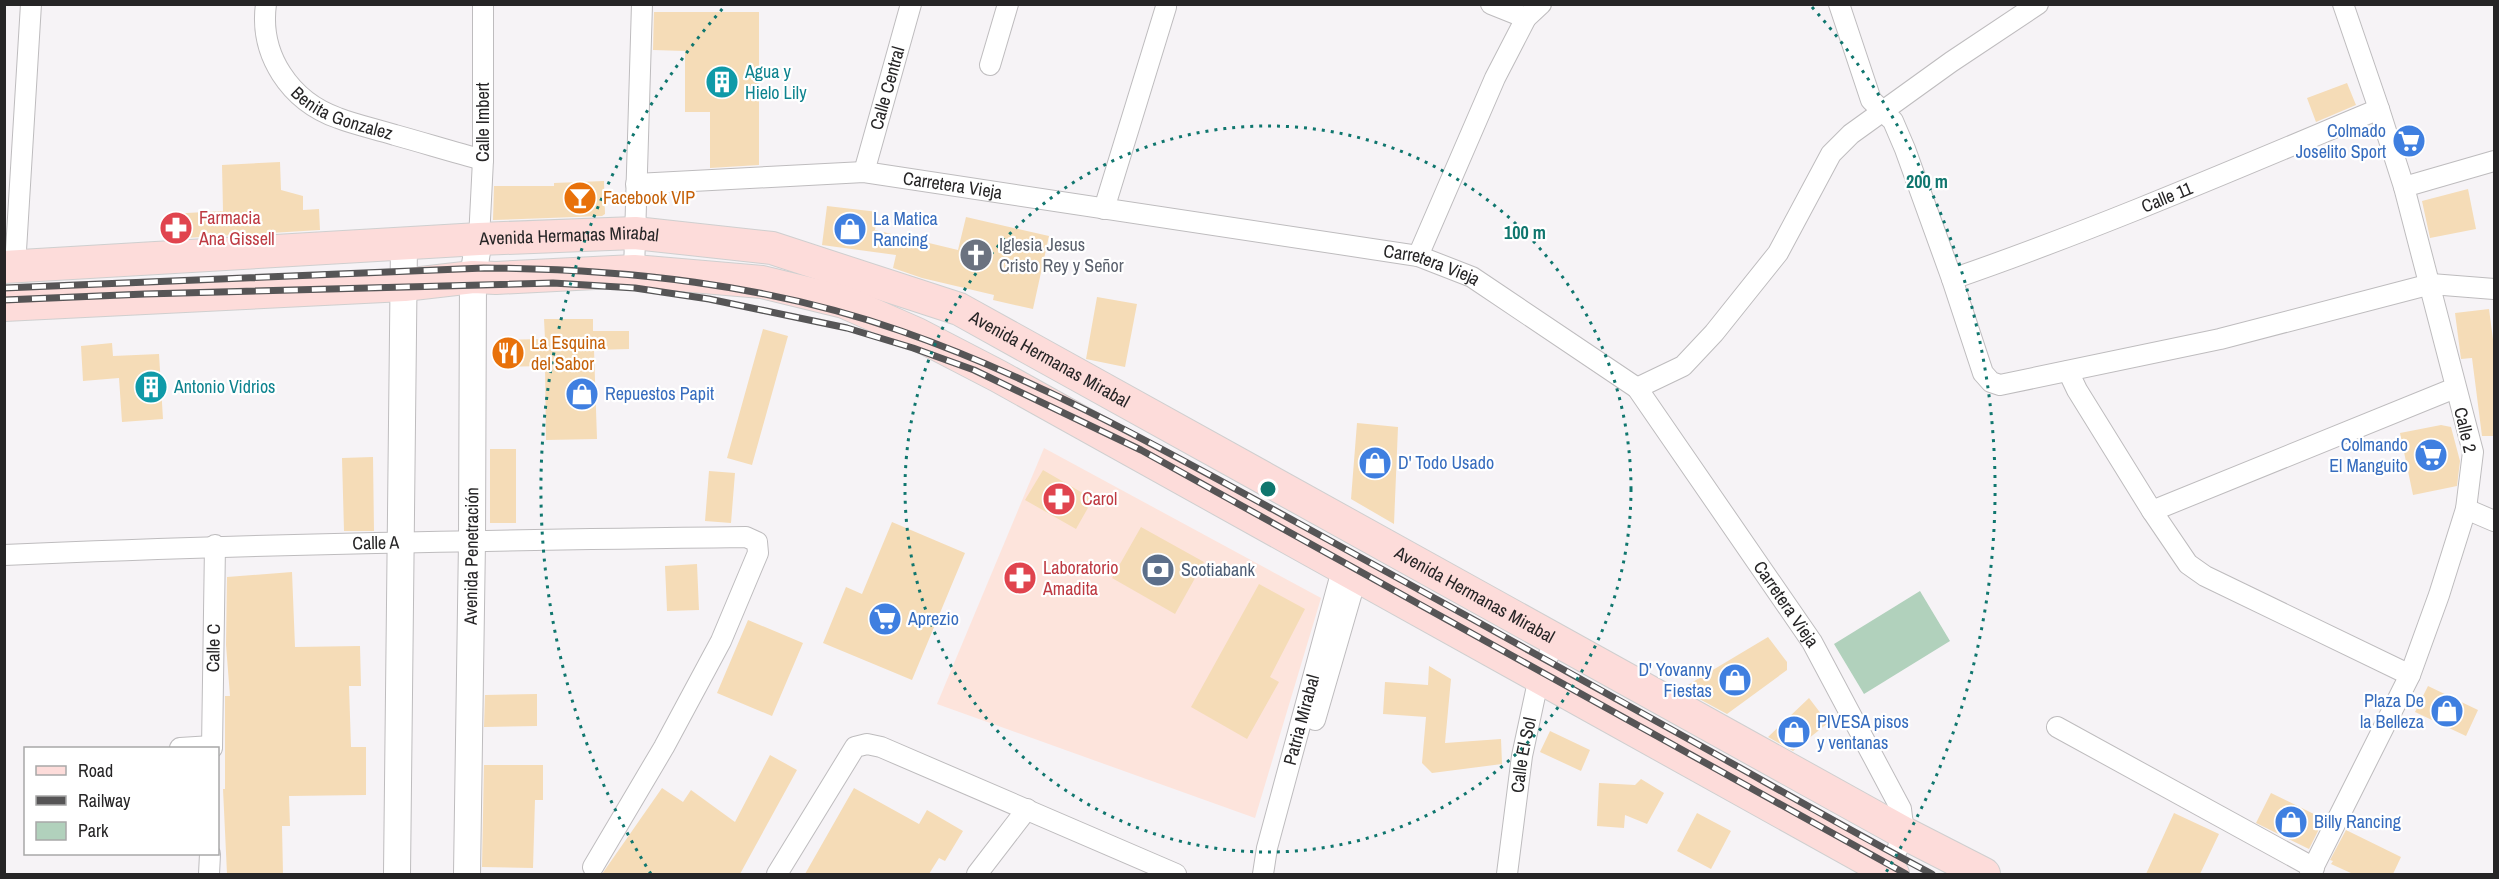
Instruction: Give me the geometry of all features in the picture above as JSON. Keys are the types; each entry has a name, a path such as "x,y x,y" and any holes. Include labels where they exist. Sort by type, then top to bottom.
{"main road":[{"name":"Avenida Hermanas Mirabal","path":"10,267 405,243 635,233 772,248 959,309 1904,833 1984,874"},
{"name":"Avenida Hermanas Mirabal","path":"4,305 404,285 473,277 496,278 634,271 762,282 844,302 918,334 990,371 1889,874"}],"street":[{"path":"10,267 12,172 31,4"},
{"name":"Benita Gonzalez","path":"266,4 267,42 275,64 286,82 308,104 336,118 483,160"},
{"name":"Calle Imbert","path":"479,239 483,160 483,4"},
{"path":"634,271 642,4"},
{"name":"Calle Central","path":"864,172 911,4"},
{"path":"990,65 1008,4"},
{"path":"1418,256 1495,78 1534,11 1491,4"},
{"path":"1839,4 1871,100 1893,120 1905,149 1983,373 1991,382 2000,385 2220,339 2431,284 2494,290"},
{"path":"1637,388 1683,366 1714,333 1778,253 1831,154 1851,134 1951,62 2038,4"},
{"name":"Calle 2","path":"2312,871 2410,675 2439,595 2466,508 2473,452 2404,187 2343,4"},
{"path":"1104,209 1167,7"},
{"name":"Calle 11","path":"1952,279 2039,249 2122,216 2379,109"},
{"path":"2404,187 2494,161"},
{"name":"Carretera Vieja","path":"636,184 864,172 1418,256 1472,277 1637,388 1812,642 1901,809 1904,833"},
{"name":"Avenida Penetración","path":"467,874 473,277 479,239"},
{"path":"397,874 405,243"},
{"path":"2068,371 2077,390 2152,511 2188,564 2196,571 2410,675"},
{"path":"2152,511 2455,388"},
{"path":"2466,508 2494,521"},
{"name":"Calle A","path":"4,555 215,546 402,542 746,537 757,542 758,553 721,641 664,747 593,867"},
{"name":"Calle C","path":"212,747 215,546"},
{"name":"Patria Mirabal","path":"1265,874 1267,848 1350,571"},
{"name":"Calle El Sol","path":"1507,874 1522,756 1539,677 1556,639"},
{"path":"2057,727 2312,871"},
{"path":"777,874 855,747 867,744 881,747 1176,874"},
{"path":"977,874 1027,809"},
{"path":"1889,874 1904,833"},
{"path":"209,874 210,855"}],"shaded area":[{"path":"1044,448 1321,598 1255,818 937,704"}],"green space":[{"path":"1920,591 1950,641 1864,694 1834,644"}],"building":[{"name":"Agua y Hielo Lily","path":"654,12 759,12 759,165 710,168 710,112 685,112 685,51 653,50"},
{"path":"2347,83 2356,105 2316,122 2307,98"},
{"path":"280,162 281,190 303,196 303,210 319,209 320,230 169,239 169,214 223,211 222,165"},
{"path":"604,181 605,214 602,216 493,220 494,186 554,186 554,183"},
{"path":"2468,189 2476,229 2430,238 2422,201"},
{"path":"827,206 878,212 875,230 958,250 966,217 1049,236 1033,309 993,300 994,295 922,278 893,268 896,255 822,245"},
{"path":"1097,297 1137,304 1125,367 1086,359"},
{"path":"2489,309 2494,347 2494,436 2482,436 2472,358 2461,359 2455,313"},
{"path":"544,319 593,319 593,331 629,331 629,349 594,350 597,439 546,440 545,366 498,367 498,340 545,339"},
{"path":"763,329 788,336 752,465 727,458"},
{"path":"112,343 113,356 159,354 163,419 122,422 119,378 83,381 81,346"},
{"name":"D' Todo Usado","path":"1357,423 1398,427 1394,524 1351,499"},
{"name":"Colmando El Manguito","path":"2441,425 2451,427 2460,461 2457,486 2413,495 2400,433"},
{"path":"490,449 516,449 516,523 490,523"},
{"path":"373,457 374,531 344,531 342,458"},
{"name":"Carol","path":"1043,470 1093,499 1076,529 1025,500"},
{"path":"709,471 735,473 731,523 705,521"},
{"name":"Aprezio","path":"892,522 965,553 912,680 823,643 846,587 862,594"},
{"name":"Scotiabank","path":"1141,527 1204,562 1175,614 1112,578"},
{"path":"697,564 699,610 667,611 665,566"},
{"path":"292,572 295,647 360,646 361,686 349,686 351,747 366,747 366,795 289,796 290,826 282,826 283,874 227,874 223,789 225,789 225,696 230,696 226,645 227,577"},
{"path":"1259,584 1305,609 1270,677 1279,682 1247,739 1191,707"},
{"path":"748,620 803,643 772,716 717,693"},
{"name":"D' Yovanny Fiestas","path":"1768,637 1787,662 1787,670 1727,714 1681,689"},
{"path":"1429,666 1451,679 1445,743 1501,739 1502,764 1432,773 1422,763 1426,717 1383,714 1385,682 1428,685"},
{"name":"Plaza De la Belleza","path":"2428,686 2478,710 2466,736 2415,712"},
{"path":"537,694 537,726 484,727 485,695"},
{"name":"PIVESA pisos y ventanas","path":"1809,698 1828,723 1793,751 1768,737"},
{"path":"1550,731 1590,750 1581,771 1540,752"},
{"path":"770,755 797,770 740,874 602,874 662,788 683,802 691,790 735,822"},
{"path":"484,765 543,765 543,800 535,800 533,868 482,867"},
{"path":"1641,779 1664,793 1647,824 1625,815 1624,828 1597,826 1599,783 1635,785"},
{"path":"854,788 919,824 927,810 963,831 945,861 939,858 929,874 805,874"},
{"name":"Billy Rancing","path":"2271,793 2324,819 2309,849 2256,823"},
{"path":"1697,813 1731,831 1711,869 1677,851"},
{"path":"2174,813 2219,834 2200,874 2146,874"},
{"path":"2346,830 2401,857 2393,874 2353,874 2331,864 2333,861 2330,860"}],"railway":[{"path":"4,288 484,268 537,269 695,282 799,301 850,315 901,331 1003,371 1151,443 1932,874"},
{"path":"4,300 553,283 635,288 709,299 847,328 974,370 1141,450 1906,874"}],"place":[{"name":"Agua y Hielo Lily","path":"722,82"},
{"name":"Colmado Joselito Sport","path":"2409,141"},
{"name":"Facebook VIP","path":"580,198"},
{"name":"Farmacia Ana Gissell","path":"176,228"},
{"name":"La Matica Rancing","path":"850,229"},
{"name":"Iglesia Jesus Cristo Rey y Señor","path":"976,255"},
{"name":"La Esquina del Sabor","path":"508,353"},
{"name":"Antonio Vidrios","path":"151,387"},
{"name":"Repuestos Papit","path":"582,394"},
{"name":"Colmando El Manguito","path":"2431,455"},
{"name":"D' Todo Usado","path":"1375,463"},
{"name":"Carol","path":"1059,499"},
{"name":"Scotiabank","path":"1158,570"},
{"name":"Laboratorio Amadita","path":"1020,578"},
{"name":"Aprezio","path":"885,619"},
{"name":"D' Yovanny Fiestas","path":"1735,680"},
{"name":"Plaza De la Belleza","path":"2447,711"},
{"name":"PIVESA pisos y ventanas","path":"1794,732"},
{"name":"Billy Rancing","path":"2291,822"}]}
